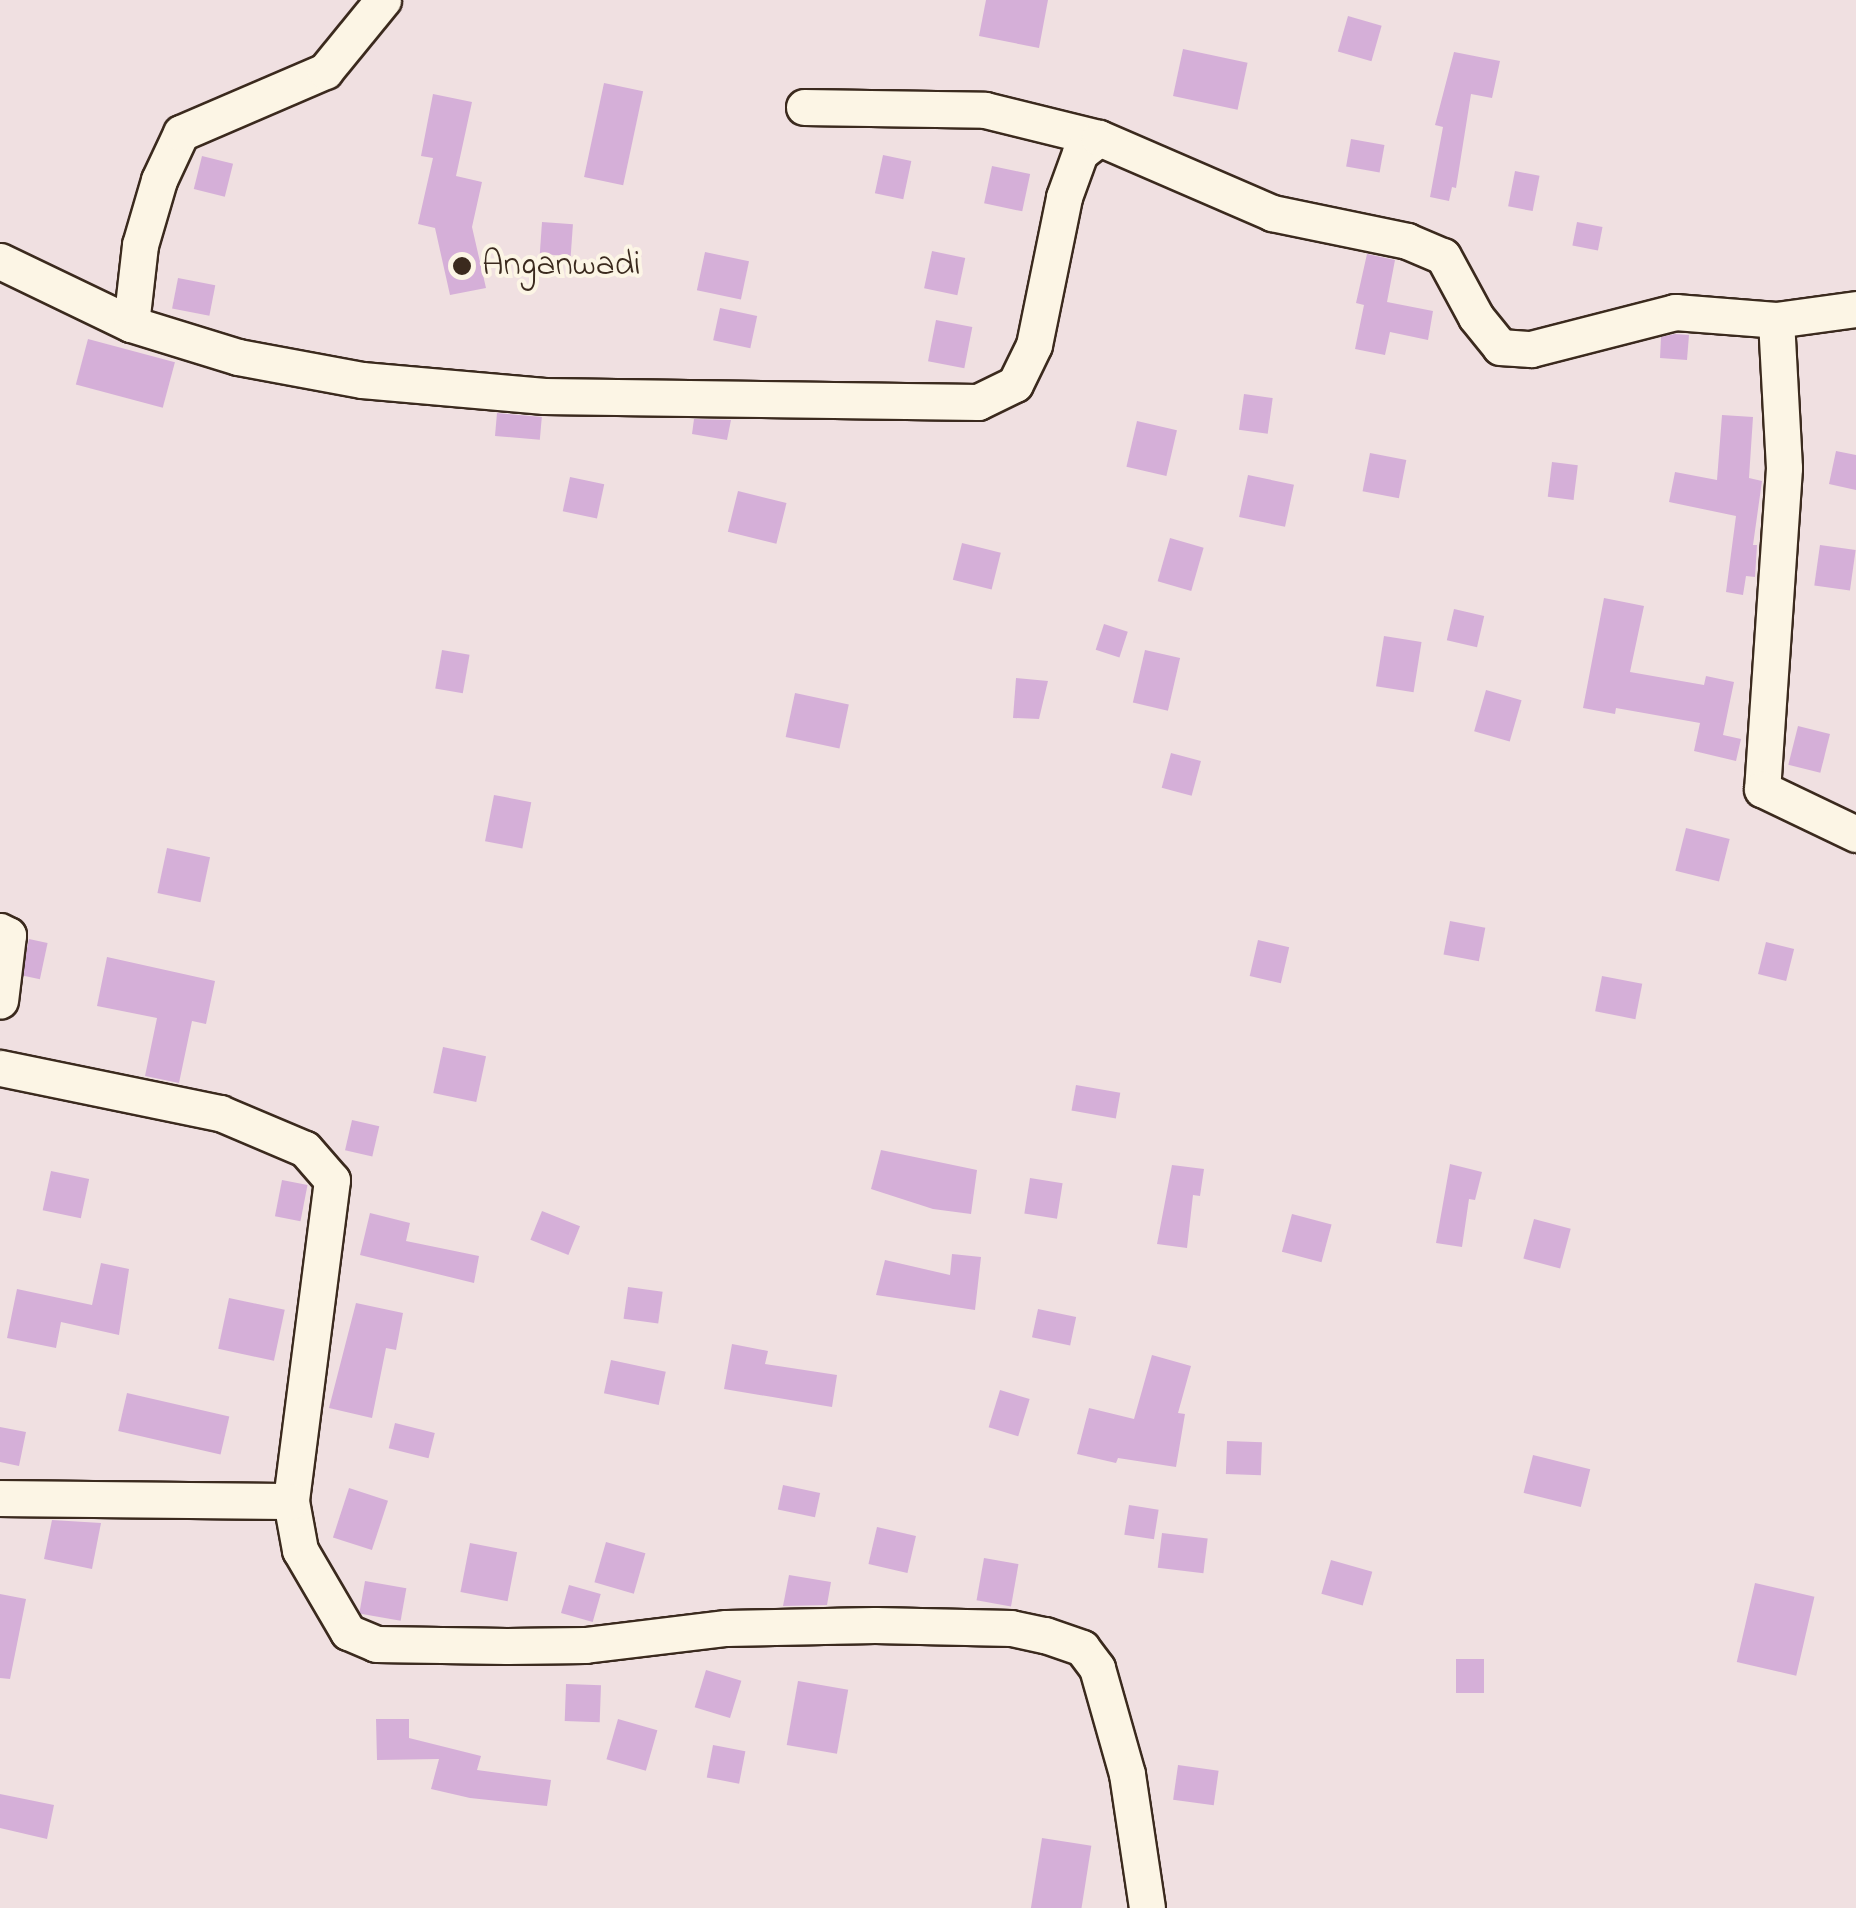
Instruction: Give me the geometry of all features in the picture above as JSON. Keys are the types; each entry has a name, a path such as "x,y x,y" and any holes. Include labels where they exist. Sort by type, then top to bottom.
{"street":[{"path":"130,324 140,245 160,180 181,133 324,71 383,0"},
{"path":"804,106 985,110 1099,138 1272,213 1407,241 1443,256 1476,317 1500,347 1531,349 1674,312 1776,320 1856,309"},
{"path":"0,261 130,324 238,356 362,380 544,396 978,402 1015,384 1034,346 1064,197 1080,153 1099,138"},
{"path":"1776,320 1784,468 1762,789 1856,834"},
{"path":"0,932 8,935 0,1001"},
{"path":"0,1068 220,1113 305,1149 332,1180 291,1501 300,1550 348,1632 376,1644 585,1645 726,1628 875,1625 1011,1628 1082,1648 1097,1668 1127,1774 1147,1908"},
{"path":"0,1498 291,1501"}],"building":[{"path":"986,0 1048,0 1039,48 979,36"},
{"path":"1348,16 1382,26 1371,61 1338,52"},
{"path":"1183,49 1248,63 1238,110 1173,96"},
{"path":"1454,52 1500,61 1492,98 1471,94 1456,188 1452,187 1449,201 1430,197 1443,127 1435,125"},
{"path":"604,83 643,91 623,185 584,177"},
{"path":"433,94 472,102 456,176 482,182 472,227 486,288 450,295 435,228 418,224 433,158 421,156"},
{"path":"1351,139 1384,145 1380,172 1346,167"},
{"path":"883,155 911,161 903,199 875,193"},
{"path":"202,156 233,164 225,197 194,189"},
{"path":"992,166 1030,174 1022,211 984,203"},
{"path":"1515,171 1540,176 1533,211 1508,206"},
{"path":"542,222 573,224 571,256 540,254"},
{"path":"1577,222 1603,227 1598,251 1572,246"},
{"path":"932,251 965,258 957,295 924,288"},
{"path":"705,252 749,261 741,300 697,290"},
{"path":"1367,254 1395,260 1387,302 1433,311 1428,340 1390,332 1385,355 1355,349 1364,305 1356,303"},
{"path":"178,278 215,285 209,316 172,308"},
{"path":"720,308 757,316 750,348 713,340"},
{"path":"936,320 972,327 964,368 928,361"},
{"path":"1689,335 1687,360 1660,358 1661,337"},
{"path":"88,339 175,362 163,408 76,384"},
{"path":"1244,394 1273,398 1268,434 1239,430"},
{"path":"497,413 542,417 540,440 495,436"},
{"path":"1722,415 1753,417 1749,478 1762,481 1753,545 1757,545 1755,577 1746,576 1743,595 1726,592 1736,516 1669,502 1675,472 1717,480"},
{"path":"694,419 731,420 727,440 692,434"},
{"path":"1137,421 1177,430 1166,476 1126,467"},
{"path":"1836,451 1856,455 1856,490 1829,484"},
{"path":"1370,453 1406,460 1399,498 1363,491"},
{"path":"1552,462 1578,465 1574,500 1548,497"},
{"path":"1248,475 1294,485 1285,527 1239,517"},
{"path":"570,477 604,484 597,519 563,511"},
{"path":"738,491 787,503 776,544 728,532"},
{"path":"1170,538 1204,548 1191,591 1158,581"},
{"path":"962,543 1001,553 992,590 953,580"},
{"path":"1820,545 1856,550 1850,591 1814,586"},
{"path":"1604,598 1644,606 1630,672 1704,685 1706,676 1734,682 1723,735 1741,739 1736,761 1694,751 1700,723 1616,708 1615,714 1583,708"},
{"path":"1454,609 1484,616 1477,647 1447,640"},
{"path":"1104,624 1128,632 1119,657 1096,650"},
{"path":"1384,636 1422,642 1414,692 1376,686"},
{"path":"442,650 470,655 463,693 435,688"},
{"path":"1145,650 1180,658 1168,711 1133,703"},
{"path":"1016,678 1048,681 1039,719 1013,718"},
{"path":"1486,690 1522,700 1510,742 1474,731"},
{"path":"795,693 849,704 839,748 786,737"},
{"path":"1798,726 1830,734 1820,773 1788,765"},
{"path":"1171,753 1201,761 1192,796 1162,788"},
{"path":"494,795 531,802 522,848 485,841"},
{"path":"1686,828 1730,839 1719,882 1675,871"},
{"path":"167,848 210,857 200,902 157,893"},
{"path":"1450,921 1485,928 1479,961 1444,954"},
{"path":"29,939 48,943 40,979 21,975"},
{"path":"1258,940 1289,947 1281,983 1250,976"},
{"path":"1766,942 1794,949 1786,981 1758,974"},
{"path":"107,957 215,981 206,1024 192,1021 179,1083 145,1076 157,1018 97,1006"},
{"path":"1602,976 1642,984 1635,1019 1595,1011"},
{"path":"443,1047 486,1056 476,1102 433,1093"},
{"path":"1076,1085 1120,1093 1116,1118 1071,1111"},
{"path":"352,1120 379,1126 372,1157 345,1150"},
{"path":"881,1150 977,1170 971,1214 933,1209 871,1189"},
{"path":"1450,1164 1482,1172 1475,1200 1469,1199 1462,1247 1436,1243"},
{"path":"1172,1165 1204,1169 1200,1196 1193,1195 1187,1248 1157,1244"},
{"path":"51,1171 89,1179 81,1218 43,1210"},
{"path":"1030,1178 1063,1183 1057,1219 1024,1214"},
{"path":"282,1180 308,1185 300,1221 275,1216"},
{"path":"542,1211 580,1226 568,1255 530,1240"},
{"path":"370,1213 410,1223 406,1241 479,1256 474,1283 360,1255"},
{"path":"1292,1214 1332,1225 1322,1262 1282,1252"},
{"path":"1534,1219 1571,1229 1560,1268 1523,1259"},
{"path":"952,1254 981,1257 975,1310 876,1295 885,1260 950,1275"},
{"path":"101,1263 129,1269 119,1335 61,1322 56,1348 7,1338 17,1289 92,1305"},
{"path":"628,1287 663,1292 658,1324 624,1319"},
{"path":"229,1298 285,1310 274,1361 218,1349"},
{"path":"356,1303 403,1313 396,1350 386,1348 372,1418 329,1408"},
{"path":"1038,1309 1076,1317 1070,1345 1032,1337"},
{"path":"732,1344 768,1351 765,1364 837,1375 832,1407 724,1389"},
{"path":"1152,1355 1191,1366 1178,1413 1185,1414 1176,1467 1118,1458 1116,1463 1077,1454 1089,1408 1134,1419"},
{"path":"611,1360 666,1372 659,1405 604,1393"},
{"path":"1000,1390 1030,1399 1018,1436 989,1427"},
{"path":"127,1393 229,1417 221,1455 118,1431"},
{"path":"395,1423 435,1433 428,1458 389,1448"},
{"path":"0,1427 26,1432 19,1466 0,1462"},
{"path":"1227,1441 1262,1442 1261,1475 1226,1474"},
{"path":"1533,1455 1590,1469 1581,1507 1524,1493"},
{"path":"783,1485 820,1493 815,1517 778,1509"},
{"path":"349,1488 388,1501 372,1550 333,1537"},
{"path":"1129,1505 1159,1510 1154,1539 1124,1535"},
{"path":"52,1520 101,1523 92,1569 44,1559"},
{"path":"877,1527 916,1536 907,1573 868,1564"},
{"path":"1162,1533 1208,1539 1203,1573 1158,1568"},
{"path":"606,1542 645,1553 634,1594 594,1582"},
{"path":"470,1543 517,1552 508,1601 460,1592"},
{"path":"984,1558 1018,1564 1011,1606 977,1600"},
{"path":"1331,1560 1372,1572 1363,1605 1321,1594"},
{"path":"789,1575 831,1582 827,1605 783,1606"},
{"path":"365,1581 406,1588 401,1621 359,1613"},
{"path":"1755,1583 1814,1597 1796,1676 1737,1662"},
{"path":"569,1585 601,1594 593,1622 561,1613"},
{"path":"0,1594 26,1599 10,1679 0,1678"},
{"path":"1456,1659 1484,1659 1484,1693 1456,1693"},
{"path":"706,1670 741,1681 730,1718 695,1707"},
{"path":"798,1681 848,1690 837,1754 787,1745"},
{"path":"566,1684 601,1685 600,1722 565,1721"},
{"path":"376,1719 409,1719 409,1738 481,1756 477,1770 551,1780 547,1806 470,1798 431,1789 439,1759 377,1760"},
{"path":"618,1719 657,1730 646,1771 606,1759"},
{"path":"713,1745 745,1751 739,1784 707,1777"},
{"path":"1178,1765 1219,1771 1214,1805 1173,1800"},
{"path":"0,1794 54,1805 47,1839 0,1828"},
{"path":"1042,1838 1091,1846 1082,1908 1031,1908"}],"place":[{"name":"Anganwadi","path":"462,266"}]}
